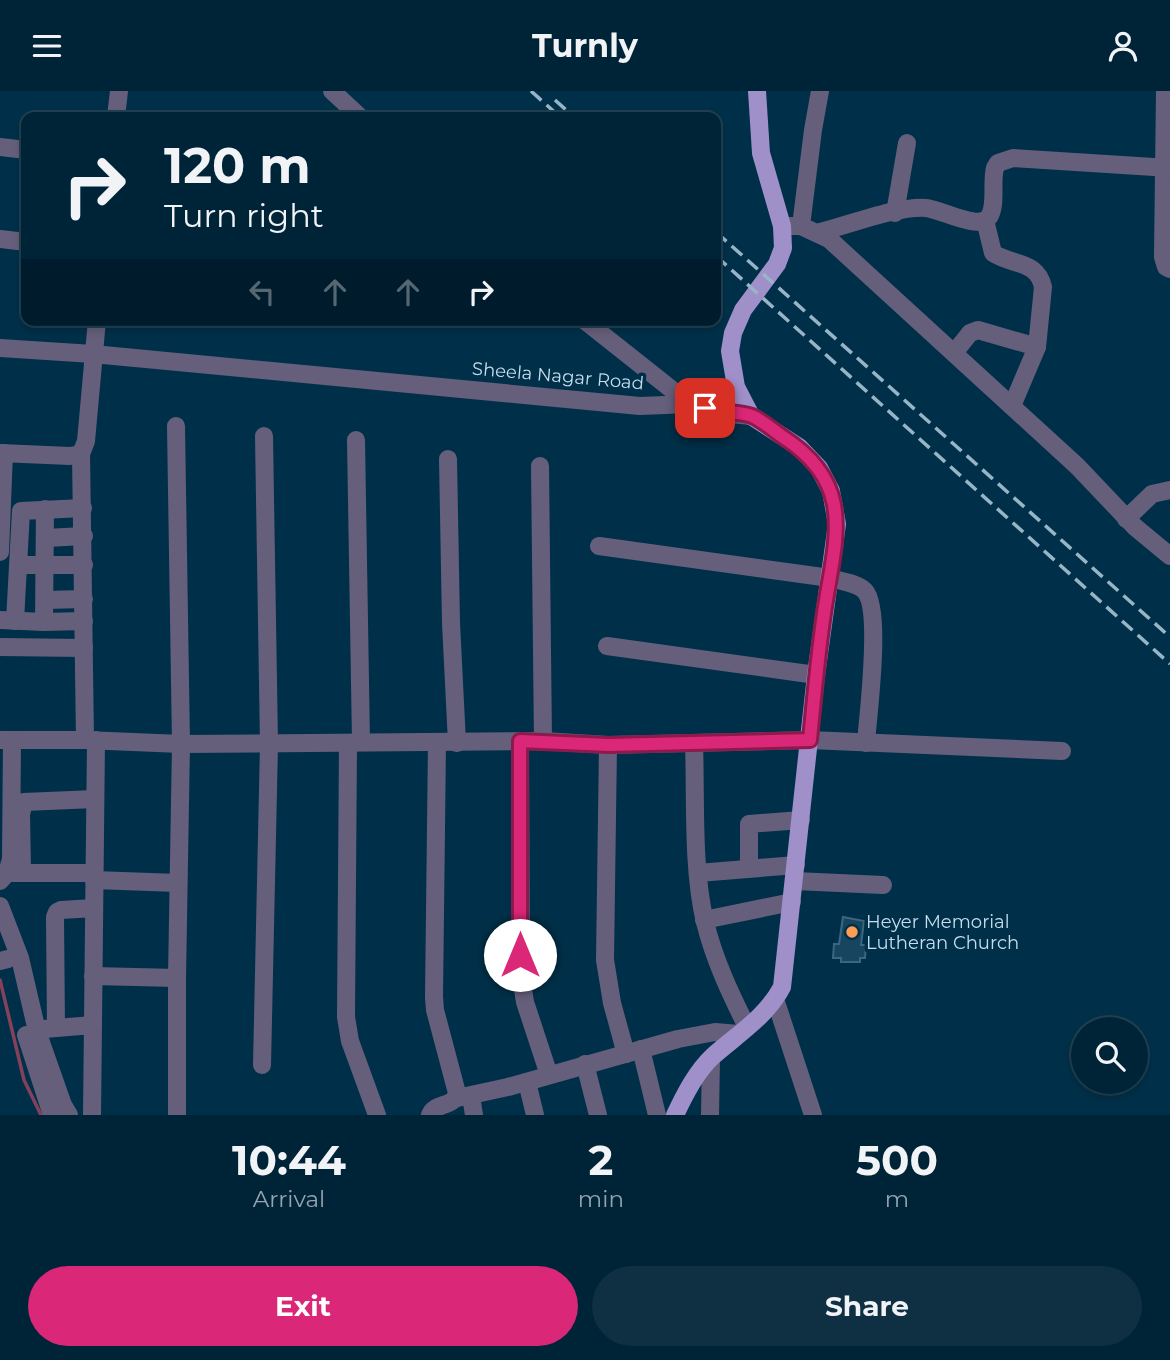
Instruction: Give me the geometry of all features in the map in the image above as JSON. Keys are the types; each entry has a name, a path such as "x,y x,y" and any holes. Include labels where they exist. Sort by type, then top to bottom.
{"main road":[{"path":"751,416 736,387 730,351 743,310 777,264 783,249 782,226 761,153 757,91"},
{"name":"Sheela Nagar Road","path":"675,1115 687,1090 711,1058 761,1016 782,987 816,675 837,524 831,491 815,462 799,447 751,416"}],"street":[{"path":"117,112 120,91"},
{"path":"332,91 355,112"},
{"path":"801,226 820,91"},
{"path":"1165,91 1163,257 1166,267 1170,269"},
{"path":"895,213 907,143"},
{"path":"0,147 21,149"},
{"path":"820,233 912,209 930,208 969,221 985,220 992,207 995,169 998,163 1013,158 1166,168"},
{"path":"985,220 993,254 1036,270 1041,278 1044,298 1037,347 1012,407"},
{"path":"782,226 801,226 820,233 954,353 1089,478 1126,519 1170,556"},
{"path":"0,239 21,241"},
{"path":"92,1115 95,799 84,648 81,454 86,441 96,326"},
{"path":"592,326 690,404"},
{"path":"954,353 970,333 978,330 1037,347"},
{"name":"Sheela Nagar Road","path":"0,348 93,354 639,406 690,404 720,413 751,416"},
{"path":"176,426 181,744 177,1115"},
{"path":"262,1065 269,744 264,436"},
{"path":"356,440 355,743 347,1029 377,1115"},
{"path":"0,552 2,453 70,456 81,454"},
{"path":"448,459 451,623 457,743"},
{"path":"540,466 543,741"},
{"path":"1126,519 1152,494 1170,491"},
{"path":"83,508 21,511 19,565 7,620 84,621"},
{"path":"44,622 46,509"},
{"path":"46,538 83,536"},
{"path":"599,546 830,578 862,587 869,597 873,611 874,633 866,743"},
{"path":"19,565 84,565"},
{"path":"45,600 84,599"},
{"path":"607,646 816,675"},
{"path":"0,647 84,648"},
{"path":"10,876 6,740 181,744 543,741 608,745 810,740 1062,751"},
{"path":"520,741 521,977 525,1002 549,1075"},
{"path":"437,743 435,1010 457,1093 464,1097 474,1115"},
{"path":"430,1115 435,1108 464,1097 527,1082 585,1064 715,1032 743,1031 723,981 704,920 698,873 694,743"},
{"path":"608,745 605,960 611,1003 657,1115"},
{"path":"10,876 24,802 95,799"},
{"path":"749,869 749,824 801,820"},
{"path":"698,873 749,869 883,885"},
{"path":"10,876 94,876 178,883"},
{"path":"704,920 793,902"},
{"path":"0,906 20,958 37,1031 69,1115"},
{"path":"56,1028 55,918 61,910 94,908"},
{"path":"0,937 4,960 52,1115"},
{"path":"93,976 177,978"},
{"path":"775,999 813,1115"},
{"path":"37,1031 93,1025"},
{"path":"710,1115 711,1058"},
{"path":"585,1064 598,1115"},
{"path":"527,1082 536,1115"}],"building":[{"name":"Heyer Memorial Lutheran Church","path":"843,917 864,921 861,945 866,945 865,958 860,958 860,962 841,962 841,958 833,958 834,944 839,944"}],"waterway":[{"path":"0,980 24,1080 41,1115"}],"railway":[{"path":"531,91 554,112"},
{"path":"555,100 568,112"},
{"path":"721,236 1170,637"},
{"path":"721,260 1170,664"}],"place":[{"name":"Heyer Memorial Lutheran Church","path":"852,932"}],"route":[{"path":"520,955 520,741 608,745 810,740 816,675 836,536 837,524 831,491 819,468 799,447 751,416 720,413 705,408"}]}
